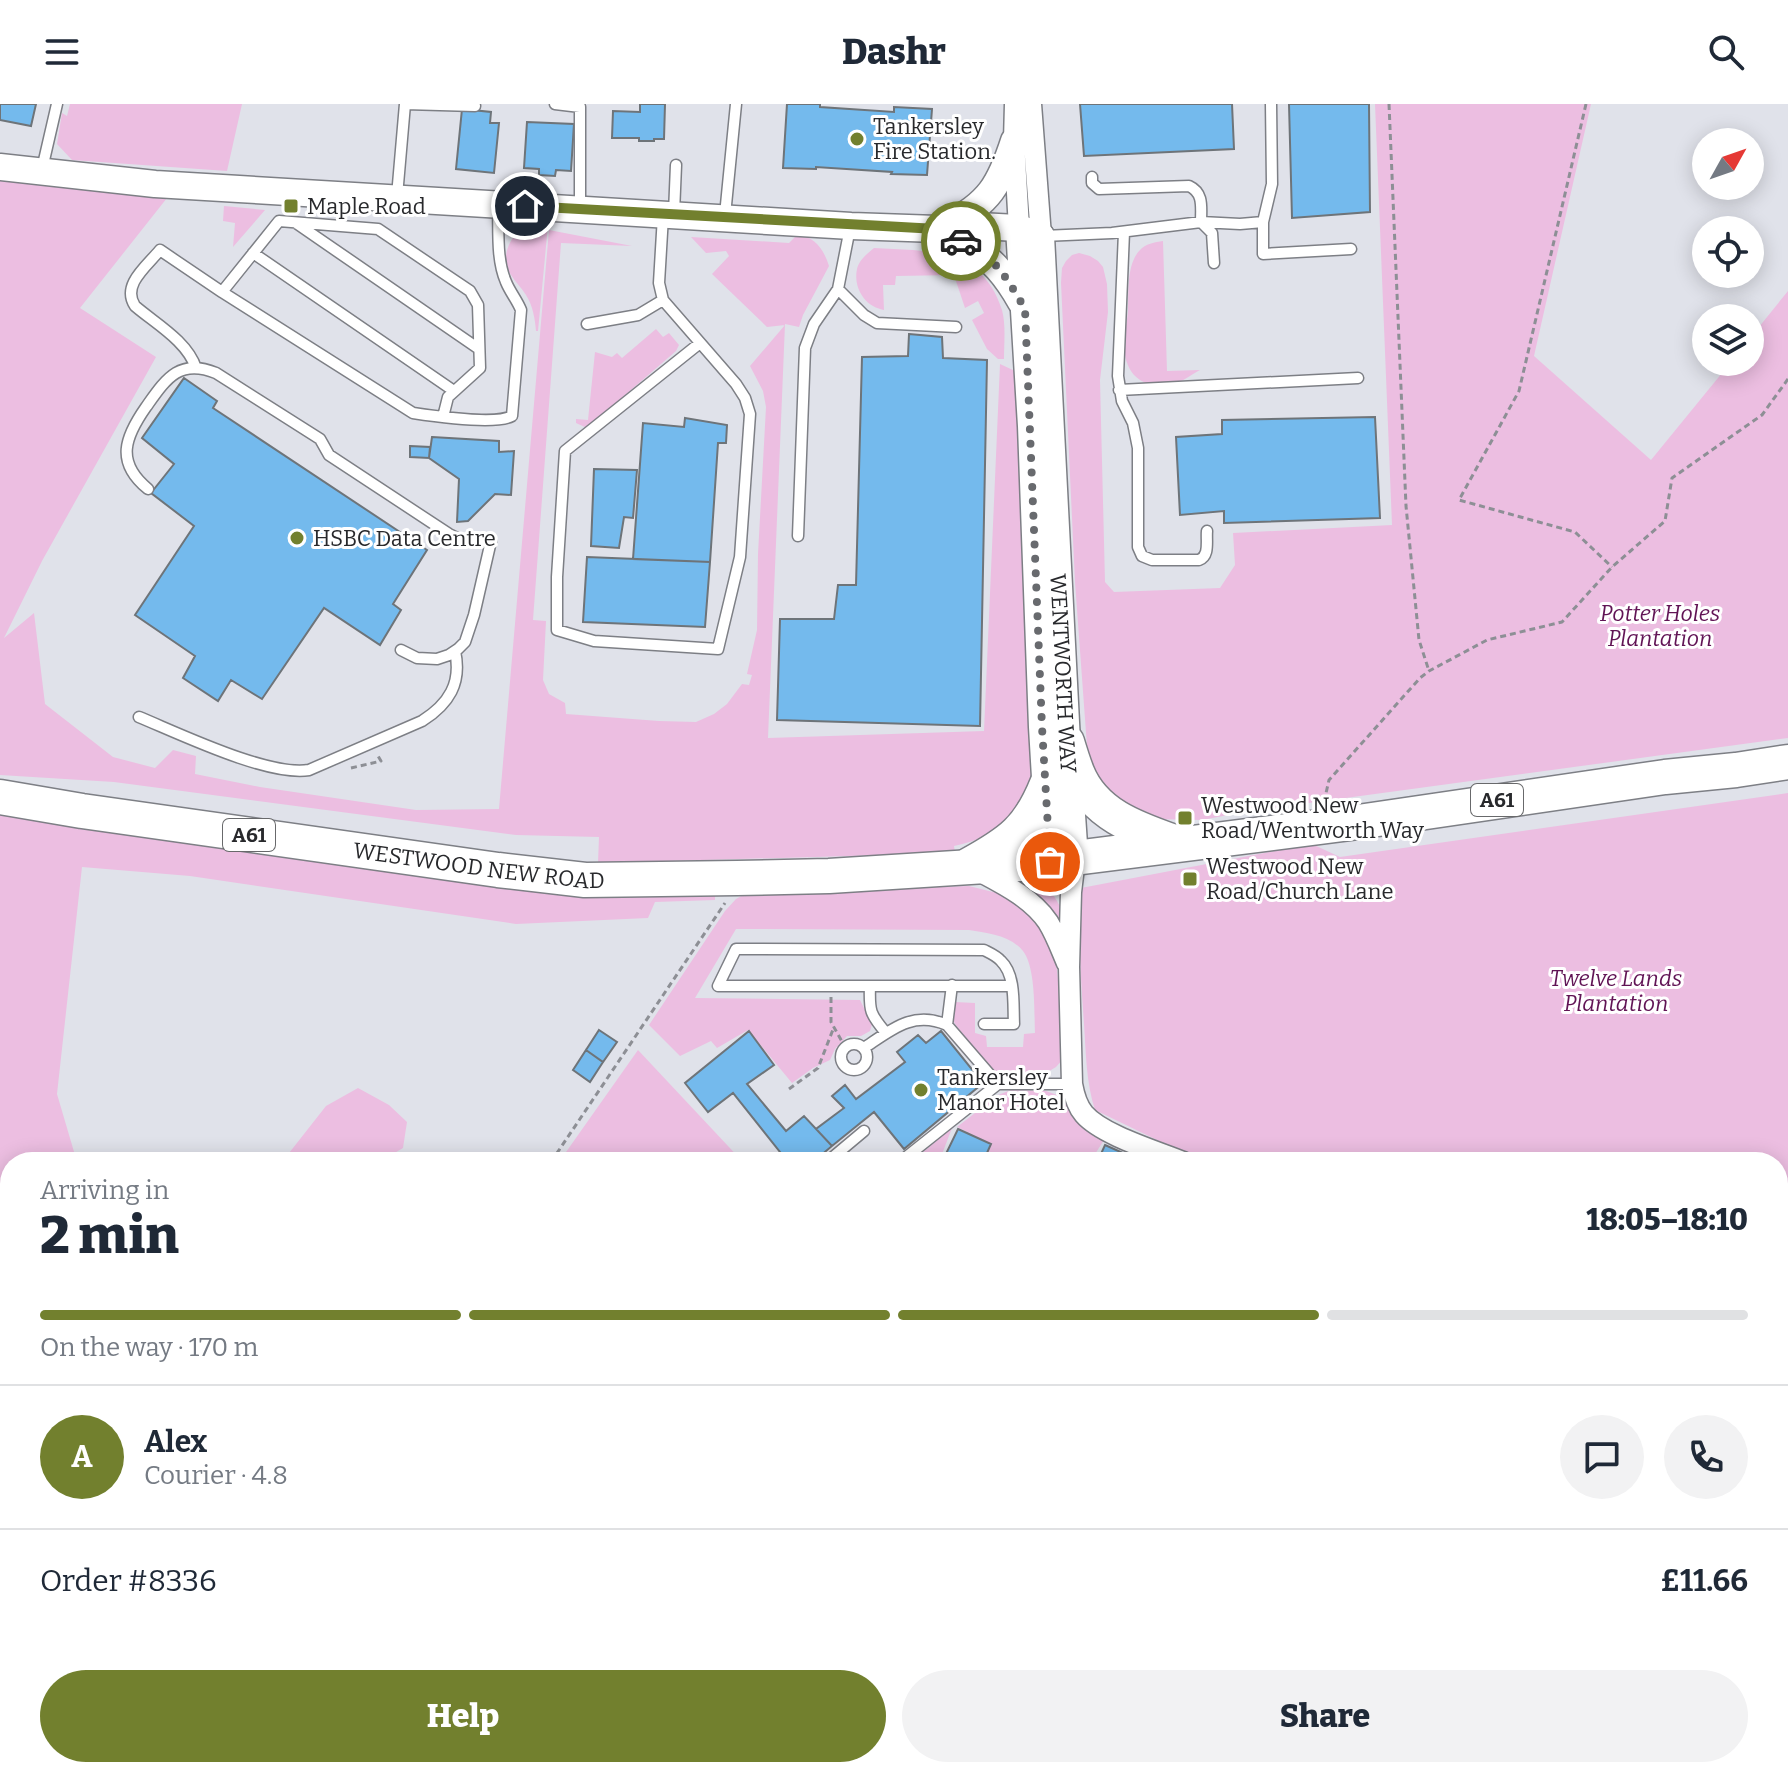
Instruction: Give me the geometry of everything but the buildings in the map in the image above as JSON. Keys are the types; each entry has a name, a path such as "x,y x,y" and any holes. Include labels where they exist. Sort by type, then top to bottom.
{"highway":[{"path":"1067,742 1077,773 1096,802 1125,824 1182,845"},
{"name":"WESTWOOD NEW ROAD","path":"0,797 512,872 585,880 737,878 968,869 1063,860 1788,762"},
{"path":"968,869 1025,826 1047,784"}],"street":[{"name":"WENTWORTH WAY","path":"1015,104 1014,141 1026,236 1067,742 1063,860"},
{"name":"WENTWORTH WAY","path":"1031,104 1025,309 1042,727 1047,784 1063,860"},
{"path":"937,229 975,208 989,195 1000,181 1014,141"},
{"path":"0,167 155,184 851,226 937,229 960,225 1026,236"},
{"path":"937,229 967,242 1026,236"},
{"path":"967,242 1002,272 1025,309"},
{"path":"1063,860 1071,892 1072,1084 1079,1108 1110,1132 1159,1152"},
{"path":"968,869 1009,888 1037,910 1054,933 1069,967"}],"lane":[{"path":"42,171 57,104"},
{"path":"397,198 405,104 475,106"},
{"path":"555,104 580,107 580,210"},
{"path":"725,217 736,104"},
{"path":"1271,104 1272,184 1263,222 1263,254 1351,249"},
{"path":"676,165 659,283 663,300 700,343 741,391 750,414 740,557 718,649 594,641 557,630 565,451 700,343"},
{"path":"1092,177 1092,183 1099,189 1189,186 1197,190 1201,197 1201,222 1212,233 1214,263"},
{"path":"196,368 178,341 135,306 131,299 129,291 160,250 413,413 492,420 512,416 521,310 506,282 500,259 498,204"},
{"path":"222,292 279,221 378,229 470,291 478,305 480,368 448,397 443,417"},
{"path":"294,222 479,349"},
{"path":"1026,236 1124,232 1201,222 1263,222"},
{"path":"798,536 805,348 814,324 838,289 851,226"},
{"path":"1124,232 1118,376 1122,401 1137,435 1139,552 1152,560 1203,559 1207,531"},
{"path":"253,253 454,391"},
{"path":"838,289 864,315 877,323 956,327"},
{"path":"587,324 638,315 663,300"},
{"path":"148,489 132,470 126,456 132,427 170,375 184,369 205,369 320,439 329,455 449,534 459,539 491,541 465,642 455,651 437,659 417,658 401,650"},
{"path":"1119,390 1358,378"},
{"path":"139,717 234,755 293,772 303,771 422,721 440,708 455,684 458,667 455,651"},
{"path":"984,1024 1014,1024 1012,986 1008,970 1002,961 984,950 736,949 718,986 1012,986"},
{"path":"947,1025 952,985"},
{"path":"870,986 869,1007 886,1033"},
{"path":"864,1048 910,1020 936,1020 947,1025 998,1084"},
{"path":"857,1044 864,1048 867,1061 862,1068 853,1071 845,1067 841,1060 845,1047 857,1044"},
{"path":"913,1152 998,1084 1072,1084"},
{"path":"839,1152 864,1131"}],"path":[{"path":"1389,104 1406,506 1419,640 1429,671"},
{"path":"1586,104 1519,391 1459,500 1575,532 1612,567"},
{"path":"1319,826 1329,780 1420,678 1487,640 1562,622 1612,567 1665,521 1672,478 1762,415 1788,379"},
{"path":"558,1152 722,910 737,878"},
{"path":"831,986 831,1022 845,1047"},
{"path":"789,1089 818,1068 834,1027"}],"green space":[{"path":"70,104 242,104 227,171 72,160 57,144 62,113 67,116"},
{"name":"Potter Holes Plantation","path":"1375,104 1591,104 1534,356 1651,460 1720,376 1764,376 1764,321 1788,291 1788,738 1202,820 1152,819 1101,789 1088,760 1075,582 1061,283 1066,261 1079,253 1090,256 1103,267 1107,284 1108,312 1100,380 1105,582 1114,592 1220,588 1235,565 1233,533 1392,525"},
{"path":"0,179 167,198 80,308 156,357 42,561 4,638 34,613 45,704 113,757 155,768 173,750 196,756 195,774 260,787 416,810 499,809 549,230 632,246 561,243 533,620 546,621 543,680 549,694 565,703 566,714 696,722 727,704 742,684 749,685 752,675 747,674 757,630 766,407 763,391 750,366 785,325 768,738 984,731 1000,364 1015,371 1047,784 1025,789 1009,820 988,835 954,846 955,853 598,863 599,837 516,835 114,782 0,775"},
{"path":"224,206 265,210 233,247 235,223 223,221"},
{"path":"524,225 548,225 538,331 528,299 511,275 506,261 514,236"},
{"path":"797,235 809,238 818,245 829,266 799,327 767,327 712,274 729,256 726,251 706,253 691,237 789,243"},
{"path":"1163,241 1167,371 1200,370 1179,382 1154,385 1133,374 1124,344 1132,263 1142,248"},
{"path":"874,248 951,256 981,274 993,289 1002,310 1004,359 998,359 987,349 972,320 984,313 978,301 965,308 954,275 896,276 895,285 883,285 884,310 866,301 857,283 857,269"},
{"path":"656,329 663,337 669,333 679,345 676,351 587,428 576,423 576,419 588,420 595,352 612,357 617,353 622,358"},
{"name":"Twelve Lands Plantation","path":"1788,793 1788,1152 1185,1152 1095,1110 1087,1067 1082,990 1079,939 1081,888 1312,844 1340,857"},
{"path":"0,811 715,894 715,900 655,902 648,918 516,924 190,876 82,867 57,1094 74,1152 0,1152"},
{"path":"1022,885 1051,893 1060,908 1067,938"},
{"path":"969,886 1001,894 1022,907 1054,952 1064,1058 1046,1073 1000,1074 977,1053 955,1024 950,1013 955,1002 975,1003 975,1033 986,1036 987,1047 1023,1047 1024,1034 1035,1033 1032,979 1023,951 1005,938 969,930 736,929 695,998 860,1000 872,1024 870,1031 861,1036 847,1036 830,1060 792,1083 748,1030 717,1048 711,1041 680,1056 649,1025 725,911 747,893"},
{"path":"638,1050 734,1152 566,1152"},
{"path":"358,1088 389,1105 407,1122 403,1148 396,1152 290,1152 326,1106"},
{"path":"1011,1090 1046,1091 1060,1096 1084,1126 1104,1140 1096,1152 987,1152 991,1144 957,1127 998,1095"},
{"path":"952,1128 943,1152 923,1152"}],"way so far":[{"path":"961,241 967,242 1002,272 1025,309 1050,862"}],"place":[{"name":"Tankersley Fire Station.","path":"857,139"},
{"name":"Maple Road","path":"291,206"},
{"name":"HSBC Data Centre","path":"297,538"},
{"name":"Westwood New Road/Wentworth Way","path":"1185,818"},
{"name":"Westwood New Road/Church Lane","path":"1190,879"},
{"name":"Tankersley Manor Hotel","path":"921,1090"}],"route":[{"path":"525,206 937,229 961,241"}]}
